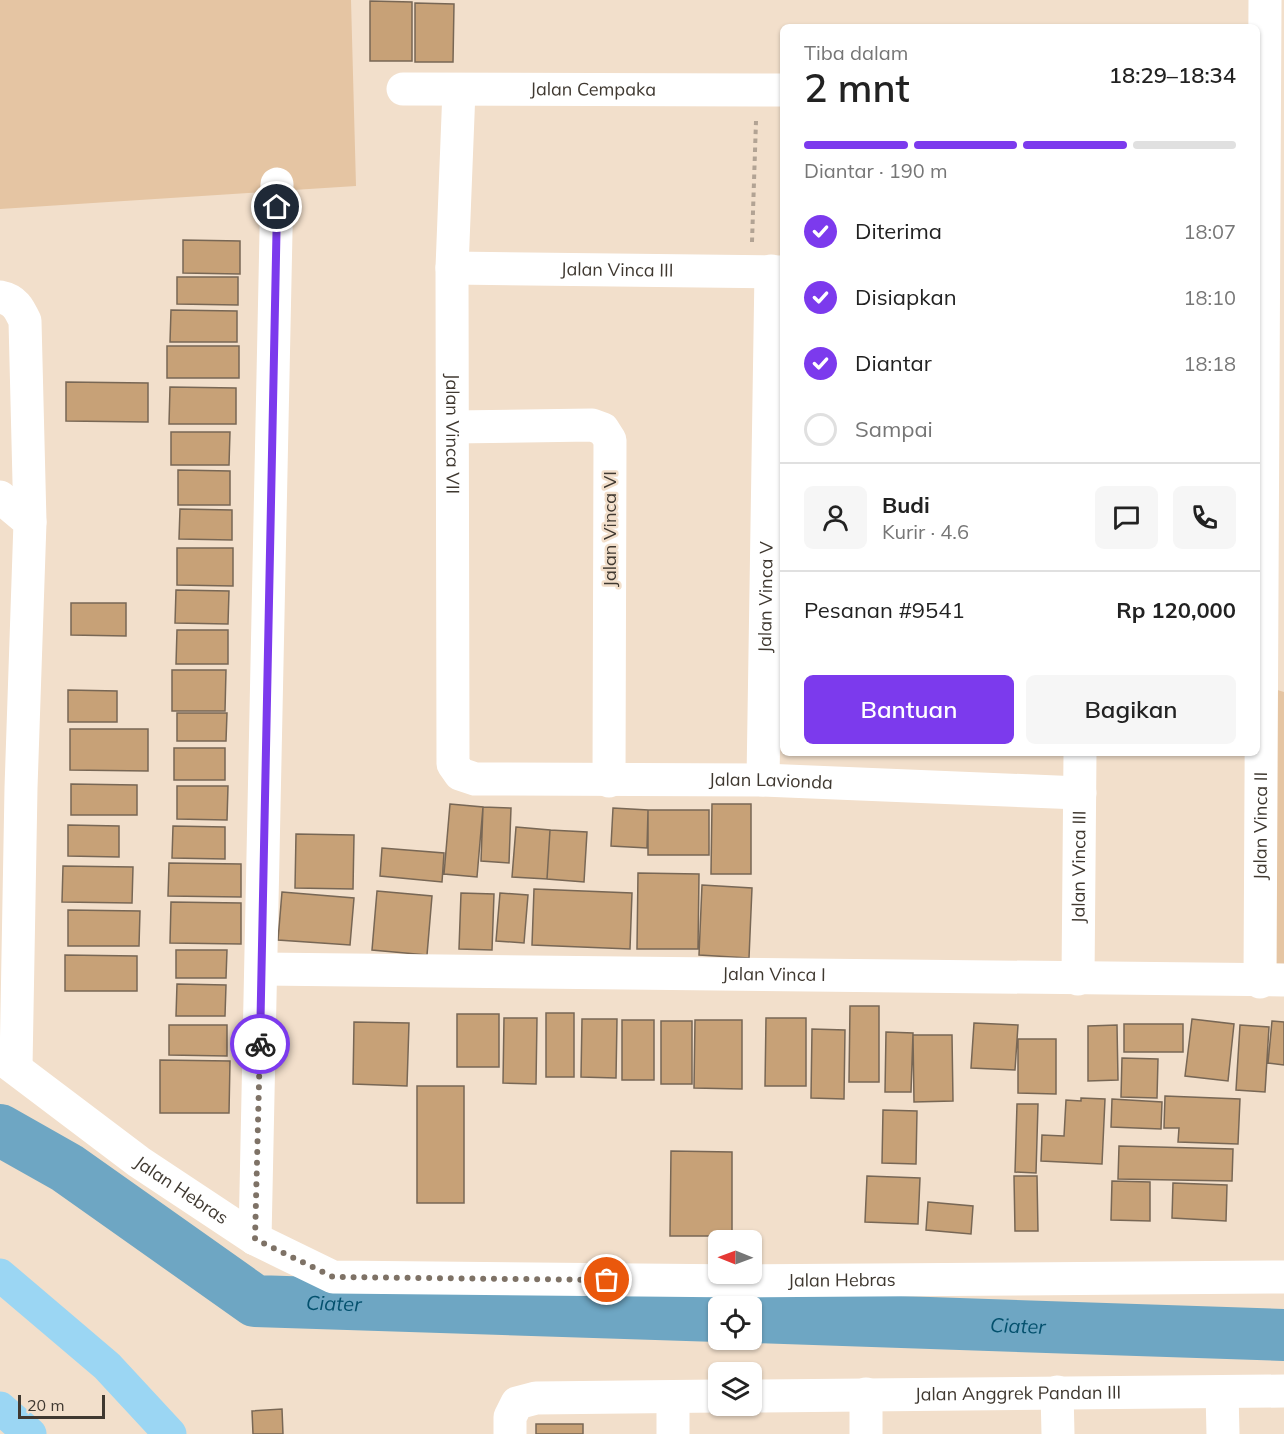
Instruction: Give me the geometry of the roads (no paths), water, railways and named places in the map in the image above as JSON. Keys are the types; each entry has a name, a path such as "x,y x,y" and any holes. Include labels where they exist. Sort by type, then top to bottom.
{"main road":[{"path":"0,1275 107,1366 170,1434"},
{"path":"0,1408 30,1434"}],"street":[{"name":"Jalan Vinca II","path":"1265,0 1269,90 1262,635 1272,981"},
{"name":"Jalan Cempaka","path":"403,89 770,90"},
{"name":"Jalan Vinca VII","path":"459,90 452,268 453,764 460,774"},
{"path":"255,1239 277,184"},
{"name":"Jalan Vinca III","path":"452,268 769,272"},
{"name":"Jalan Vinca V","path":"763,780 769,272"},
{"path":"0,297 12,300 19,307 25,321 30,522 10,782 8,1062"},
{"name":"Jalan Vinca VI","path":"453,427 591,425 603,429 610,440 609,781"},
{"path":"0,497 30,522"},
{"path":"1262,635 1284,672"},
{"name":"Jalan Vinca III","path":"1078,979 1080,756"},
{"name":"Jalan Lavionda","path":"460,774 475,779 763,780 1080,793"},
{"name":"Jalan Vinca I","path":"262,969 1272,981"},
{"name":"Jalan Hebras","path":"8,1062 138,1161 255,1239 333,1277 744,1281 1284,1277"},
{"name":"Jalan Anggrek Pandan III","path":"762,1396 1284,1391"},
{"path":"1058,1392 1058,1434"},
{"path":"1222,1392 1223,1434"},
{"path":"866,1394 866,1434"},
{"path":"514,1419 536,1398 708,1396"},
{"path":"673,1397 673,1434"}],"waterway":[{"name":"Ciater","path":"0,1130 67,1168 255,1301 708,1316"},
{"name":"Ciater","path":"762,1317 1284,1335"}]}
